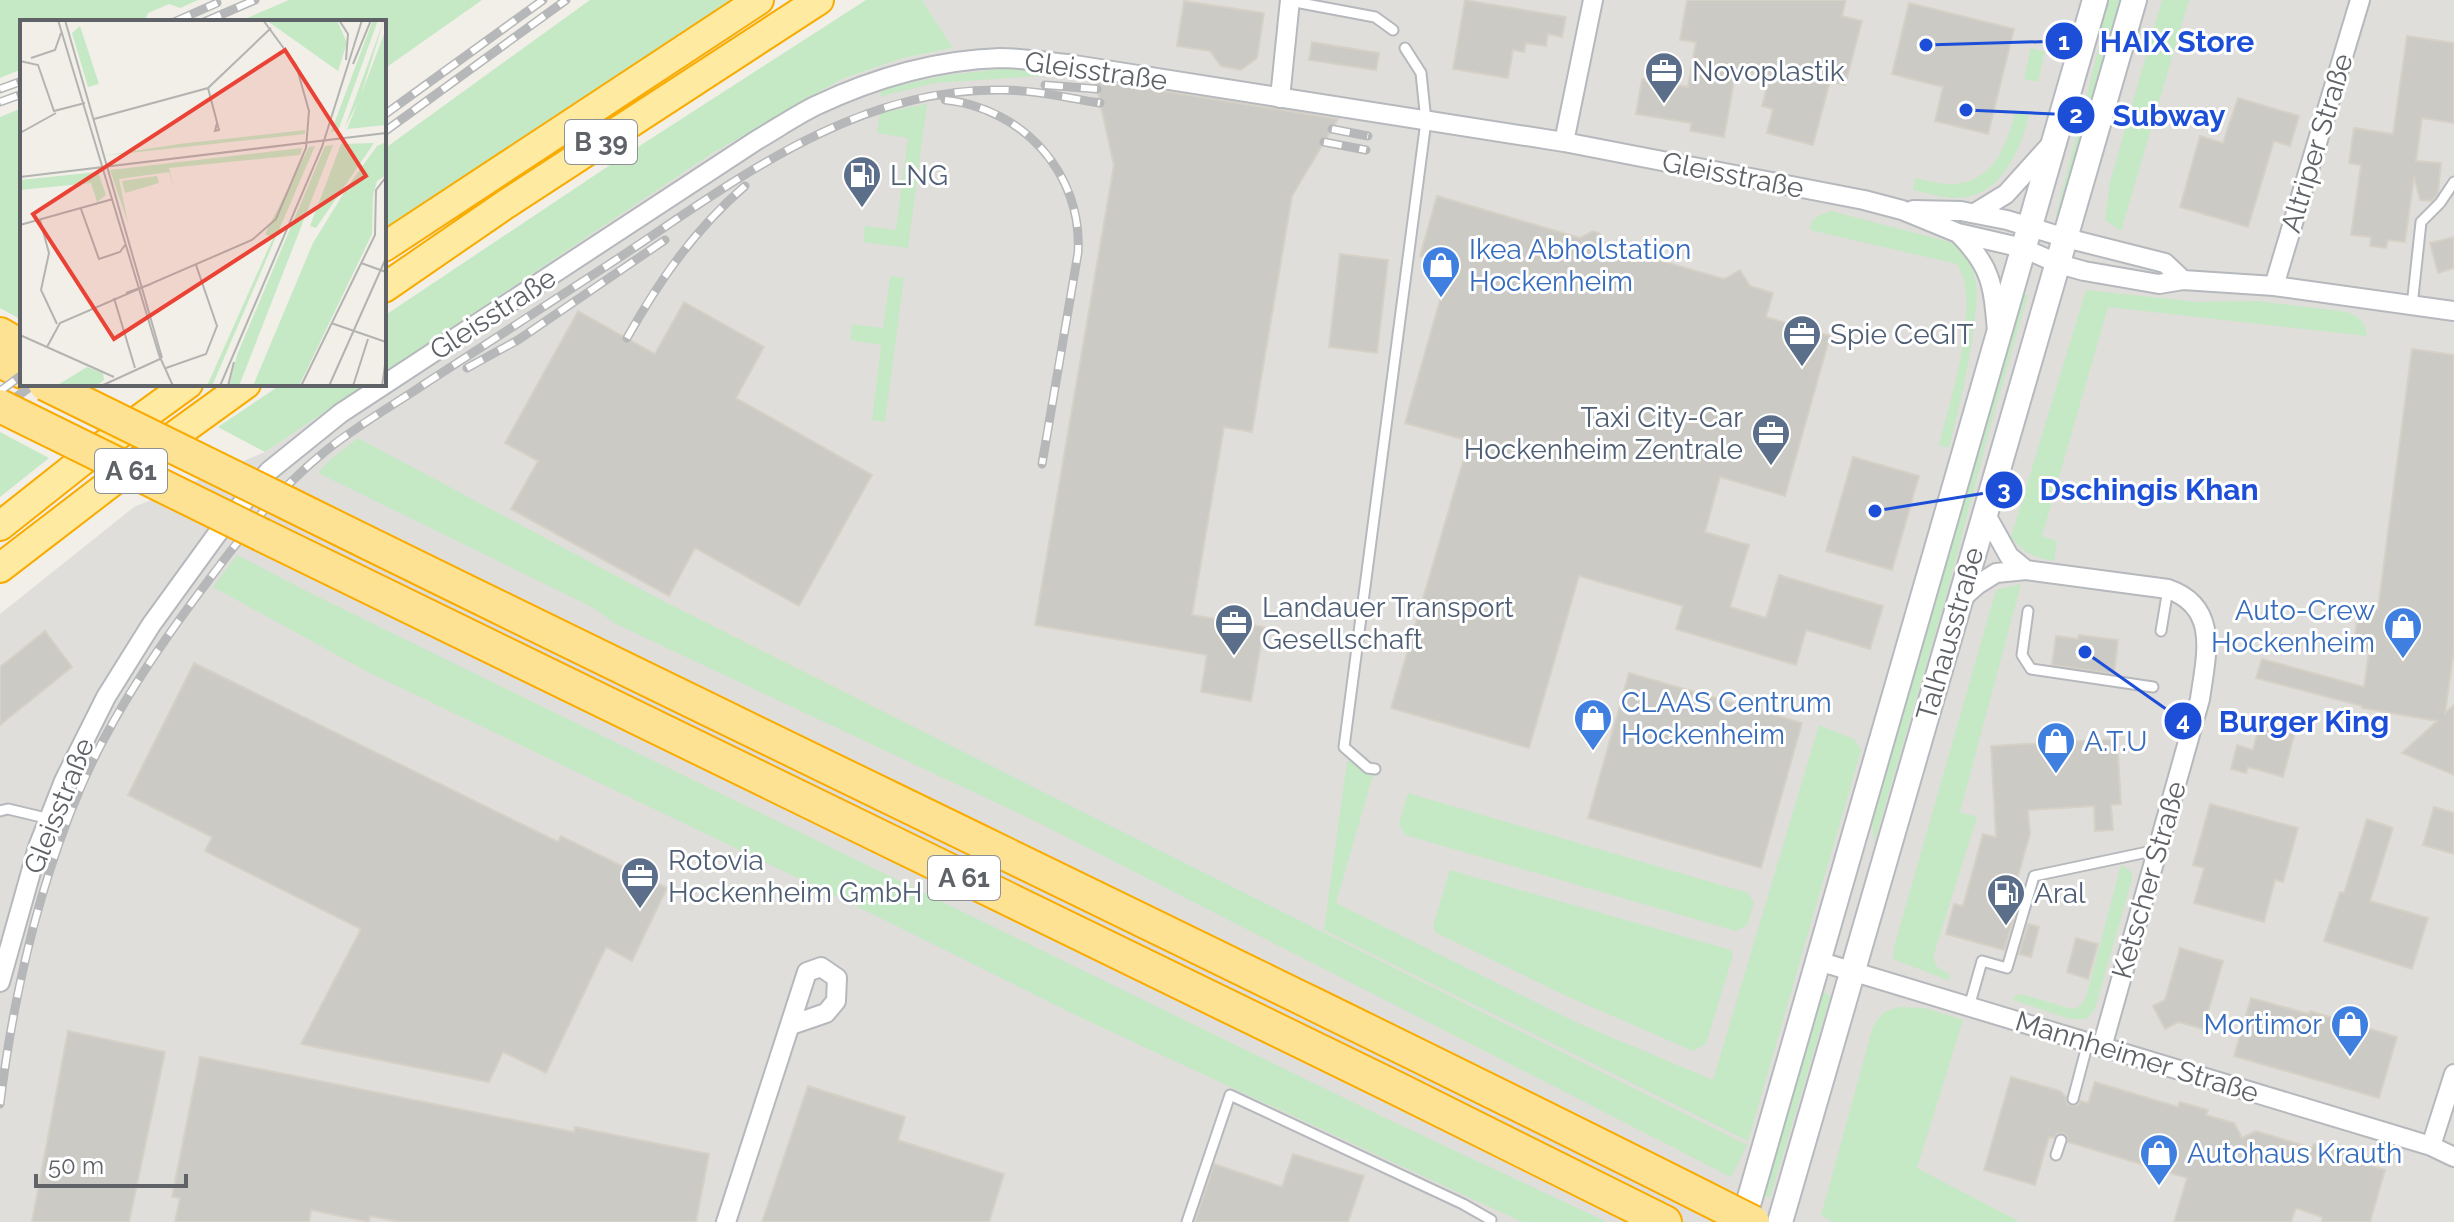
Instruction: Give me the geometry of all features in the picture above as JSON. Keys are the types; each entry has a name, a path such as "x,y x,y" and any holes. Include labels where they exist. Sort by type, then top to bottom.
{"highway":[{"name":"B 39","path":"386,246 759,0"},
{"name":"B 39","path":"386,287 506,204 819,0"},
{"path":"8,346 20,368"},
{"name":"A 61","path":"49,386 605,661 1495,1092 1742,1218"},
{"name":"A 61","path":"90,386 151,421 209,466"},
{"path":"0,526 82,461 185,386"},
{"path":"0,568 243,386"},
{"name":"A 61","path":"0,406 1665,1222"}],"main road":[{"name":"Talhausstraße","path":"1742,1218 2095,0"},
{"name":"Talhausstraße","path":"1780,1222 2134,0"}],"street":[{"path":"1564,142 1593,0"},
{"name":"Altriper Straße","path":"2274,286 2360,0"},
{"path":"1280,98 1290,1"},
{"name":"Gleisstraße","path":"386,384 813,107 859,87 893,77 945,64 1001,58 1068,64 1564,142 1902,210 1975,213 2007,220 2026,238"},
{"path":"1975,213 2006,194 2054,141"},
{"name":"Gleisstraße","path":"1902,210 1958,233 2026,238"},
{"path":"1958,233 1986,265 1998,338"},
{"path":"2026,238 2066,238 2165,263 2183,280"},
{"path":"2026,238 2059,264 2159,284 2183,280 2274,286 2454,311"},
{"name":"Gleisstraße","path":"0,982 38,847 64,781 106,697 136,649 217,534 269,471 341,413 382,386"},
{"path":"1985,513 2009,556 2026,570"},
{"name":"Ketscher Straße","path":"1961,599 1996,573 2026,570 2168,589 2182,594 2201,612 2206,634 2200,699 2157,850 2095,1044"},
{"name":"Mannheimer Straße","path":"1818,961 2431,1146 2454,1157"},
{"path":"726,1222 791,1025"},
{"path":"2431,1146 2454,1074"}],"lane":[{"path":"1290,1 1375,17 1393,30"},
{"path":"1375,769 1368,768 1344,747 1426,121 1421,73 1405,48"},
{"path":"2412,306 2421,222 2440,203 2454,182"},
{"path":"2161,631 2168,589"},
{"path":"2028,611 2022,655 2031,669 2153,687"},
{"path":"0,811 8,809 50,819"},
{"path":"1969,1007 1982,961 2007,968 2034,876 2157,850"},
{"path":"2073,1099 2095,1044"},
{"path":"1187,1222 1230,1095 1463,1204 1490,1222"},
{"path":"2056,1155 2061,1140"}],"shaded area":[{"path":"922,0 2454,0 2454,1222 0,1222 0,614 134,507 265,452 364,386 386,386 386,372 711,154 842,79 903,58 953,48"}],"green space":[{"path":"0,0 198,0 180,8 169,4 148,13 145,20 20,20 20,70 0,78"},
{"path":"289,0 482,0 386,68 386,20 243,20"},
{"path":"590,0 735,0 386,228 386,148"},
{"path":"866,0 922,0 953,48 903,58 842,79 711,154 386,372 386,315"},
{"path":"2106,0 2121,0 2061,210 2055,219 2098,51"},
{"path":"2162,0 2189,0 2121,231 2105,220 2110,182"},
{"path":"2031,48 2045,52 2038,82 2024,79"},
{"path":"1002,69 1041,69 1041,76 934,83 879,97 883,89 947,75"},
{"path":"927,104 908,248 863,242 865,226 896,230 908,138 877,133 880,113"},
{"path":"20,109 20,319 0,308 0,117"},
{"path":"2015,112 2029,115 2020,144 2006,170 1985,190 1956,198 1913,190 1915,178 1948,184 1979,177 2003,149"},
{"path":"1831,211 1950,242 1970,264 1977,288 1974,326 1949,448 1939,445 1966,319 1964,281 1957,264 1810,230 1814,220"},
{"path":"890,276 904,278 885,422 872,420 881,345 850,340 852,324 883,328"},
{"path":"2086,290 2198,302 2256,301 2348,312 2361,321 2367,336 2108,307 2042,536 2057,541 2054,561 2030,554 2011,537"},
{"path":"2022,293 2028,295 1947,593 1874,843 1871,810"},
{"path":"279,386 364,386 265,452 218,427"},
{"path":"0,432 49,458 0,497"},
{"path":"358,438 665,602 1747,1145 1731,1177 1039,823 616,624 592,607 318,473"},
{"path":"237,555 1383,1117 1607,1222 1522,1222 1073,1014 842,899 368,672 213,587"},
{"path":"2021,584 1960,812 1977,817 1933,957 1937,967 1949,974 1950,981 1893,959 1894,947 1996,590"},
{"path":"1819,725 1854,739 1861,750 1748,1141 1324,930 1347,761 1375,768 1336,903 1580,1024 1713,1080"},
{"path":"1408,793 1748,893 1754,903 1747,925 1736,931 1405,835 1399,824"},
{"path":"2121,865 2133,876 2095,1009 2087,1019 2070,1019 2013,1000 2014,996 2021,994 2072,1009 2082,1003"},
{"path":"1450,870 1731,950 1733,955 1706,1044 1693,1051 1564,995 1435,932 1433,926"},
{"path":"1825,992 1830,997 1770,1198 1761,1194 1820,996"},
{"path":"1898,1007 1925,1008 1963,1020 1917,1168 2020,1222 1833,1222 1821,1216 1873,1026 1884,1012"}],"building":[{"path":"1465,0 1566,17 1562,37 1548,34 1546,46 1526,43 1524,52 1513,50 1508,78 1453,69"},
{"path":"1687,0 1846,0 1842,16 1862,21 1845,85 1830,81 1813,145 1767,133 1773,109 1762,106 1770,76 1736,70 1724,137 1690,131 1691,123 1636,114 1642,79 1688,87 1696,42 1680,40"},
{"path":"1184,1 1264,13 1257,58 1241,70 1221,66 1210,51 1177,46"},
{"path":"1909,3 2014,29 1988,134 1935,121 1943,87 1892,74"},
{"path":"2407,36 2454,43 2454,123 2422,118 2416,161 2441,163 2438,193 2432,201 2420,200 2414,177 2405,242 2388,240 2386,248 2370,246 2371,237 2351,235 2361,165 2349,163 2354,128 2393,134"},
{"path":"1312,42 1379,53 1376,70 1309,60"},
{"path":"1095,80 1338,119 1292,196 1252,432 1224,427 1192,615 1264,627 1251,701 1201,692 1207,655 1035,625 1114,165"},
{"path":"2238,98 2299,116 2290,146 2274,141 2248,227 2180,207 2200,136 2223,143"},
{"path":"1437,196 1580,238 1593,231 1599,233 1606,245 1724,279 1740,270 1750,286 1773,293 1766,317 1830,336 1785,496 1720,477 1705,532 1749,545 1730,607 1766,618 1779,575 1883,606 1870,649 1806,630 1796,665 1676,629 1683,606 1579,576 1529,748 1391,708 1469,441 1405,423 1450,265 1420,256"},
{"path":"2454,237 2454,268 2438,273 2430,243"},
{"path":"1340,254 1388,260 1377,353 1329,347"},
{"path":"684,302 764,347 736,398 872,475 799,606 695,548 669,596 511,509 538,461 505,443 578,311 655,354"},
{"path":"2412,349 2454,355 2454,650 2445,713 2454,705 2454,775 2402,753 2437,721 2362,708 2256,678 2262,659 2364,687 2369,653 2355,637 2358,607 2378,609"},
{"path":"1853,457 1919,476 1892,570 1826,551"},
{"path":"45,631 72,667 0,725 0,667"},
{"path":"2079,635 2118,640 2114,674 2052,665 2056,636 2078,639"},
{"path":"194,663 558,842 561,836 667,888 632,961 606,947 546,1073 503,1052 489,1082 301,1044 361,929 205,851 212,837 128,795"},
{"path":"1629,673 1802,723 1761,868 1588,818"},
{"path":"2260,722 2295,732 2283,777 2248,767 2246,773 2231,769 2237,745 2253,750"},
{"path":"2117,739 2121,804 2111,805 2113,830 2095,831 2094,806 2028,810 2030,834 2006,918 2013,920 2004,950 1946,934 1954,904 1963,906 1983,834 1996,837 1991,746"},
{"path":"2210,804 2298,828 2283,882 2275,880 2264,922 2194,903 2204,868 2193,865"},
{"path":"2434,807 2454,813 2454,854 2423,845"},
{"path":"2367,819 2393,828 2370,901 2428,918 2412,969 2324,941 2340,892 2344,893"},
{"path":"2028,924 2039,927 2031,957 2019,954"},
{"path":"2076,938 2098,944 2088,979 2067,972"},
{"path":"2180,948 2223,961 2203,1029 2178,1022 2165,1029 2153,1006 2165,1000"},
{"path":"2251,998 2309,1014 2310,1011 2397,1037 2379,1098 2234,1056"},
{"path":"68,1031 165,1052 129,1222 32,1222"},
{"path":"200,1057 574,1132 575,1127 709,1154 696,1222 400,1222 370,1216 369,1222 311,1210 309,1222 175,1222 180,1198 172,1197"},
{"path":"2011,1077 2060,1091 2066,1097 2067,1104 2072,1106 2080,1101 2088,1103 2095,1082 2178,1107 2180,1102 2208,1110 2206,1115 2234,1123 2242,1138 2256,1131 2312,1148 2314,1144 2343,1153 2342,1157 2385,1170 2370,1222 2322,1222 2322,1217 2296,1208 2291,1222 2174,1222 2187,1178 2068,1142 2063,1133 2049,1137 2035,1185 1984,1170"},
{"path":"808,1086 905,1117 898,1140 1004,1174 989,1222 762,1222"},
{"path":"1293,1154 1364,1176 1348,1222 1195,1222 1214,1164 1282,1187"}],"railway":[{"path":"209,20 255,0"},
{"path":"386,114 543,0"},
{"path":"386,131 566,0"},
{"path":"179,20 217,3"},
{"path":"0,89 20,82"},
{"path":"1045,85 1097,89"},
{"path":"0,1104 12,1024 29,944 65,827 93,761 138,681 190,606 247,530 306,468 359,427 699,204 746,174 843,123 894,105 947,93 1015,90 1100,103"},
{"path":"0,102 20,95"},
{"path":"945,100 999,116 1023,131 1043,150 1059,172 1070,197 1077,224 1078,253 1042,464"},
{"path":"1332,129 1368,136"},
{"path":"1324,142 1366,150"},
{"path":"627,338 679,257 710,220 745,186"},
{"path":"467,368 518,340 665,240"},
{"path":"0,391 20,376"},
{"path":"0,409 31,386"}],"place":[{"name":"HAIX Store","path":"1926,45"},
{"name":"Novoplastik","path":"1664,105"},
{"name":"Subway","path":"1966,110"},
{"name":"LNG","path":"862,209"},
{"name":"Ikea Abholstation Hockenheim","path":"1441,299"},
{"name":"Spie CeGIT","path":"1802,368"},
{"name":"Taxi City-Car Hockenheim Zentrale","path":"1771,467"},
{"name":"Dschingis Khan","path":"1875,511"},
{"name":"Burger King","path":"2085,652"},
{"name":"Landauer Transport Gesellschaft","path":"1234,657"},
{"name":"Auto-Crew Hockenheim","path":"2403,660"},
{"name":"CLAAS Centrum Hockenheim","path":"1593,752"},
{"name":"A.T.U","path":"2056,775"},
{"name":"Rotovia Hockenheim GmbH","path":"640,910"},
{"name":"Aral","path":"2006,927"},
{"name":"Mortimor","path":"2350,1058"},
{"name":"Autohaus Krauth","path":"2159,1187"}]}
